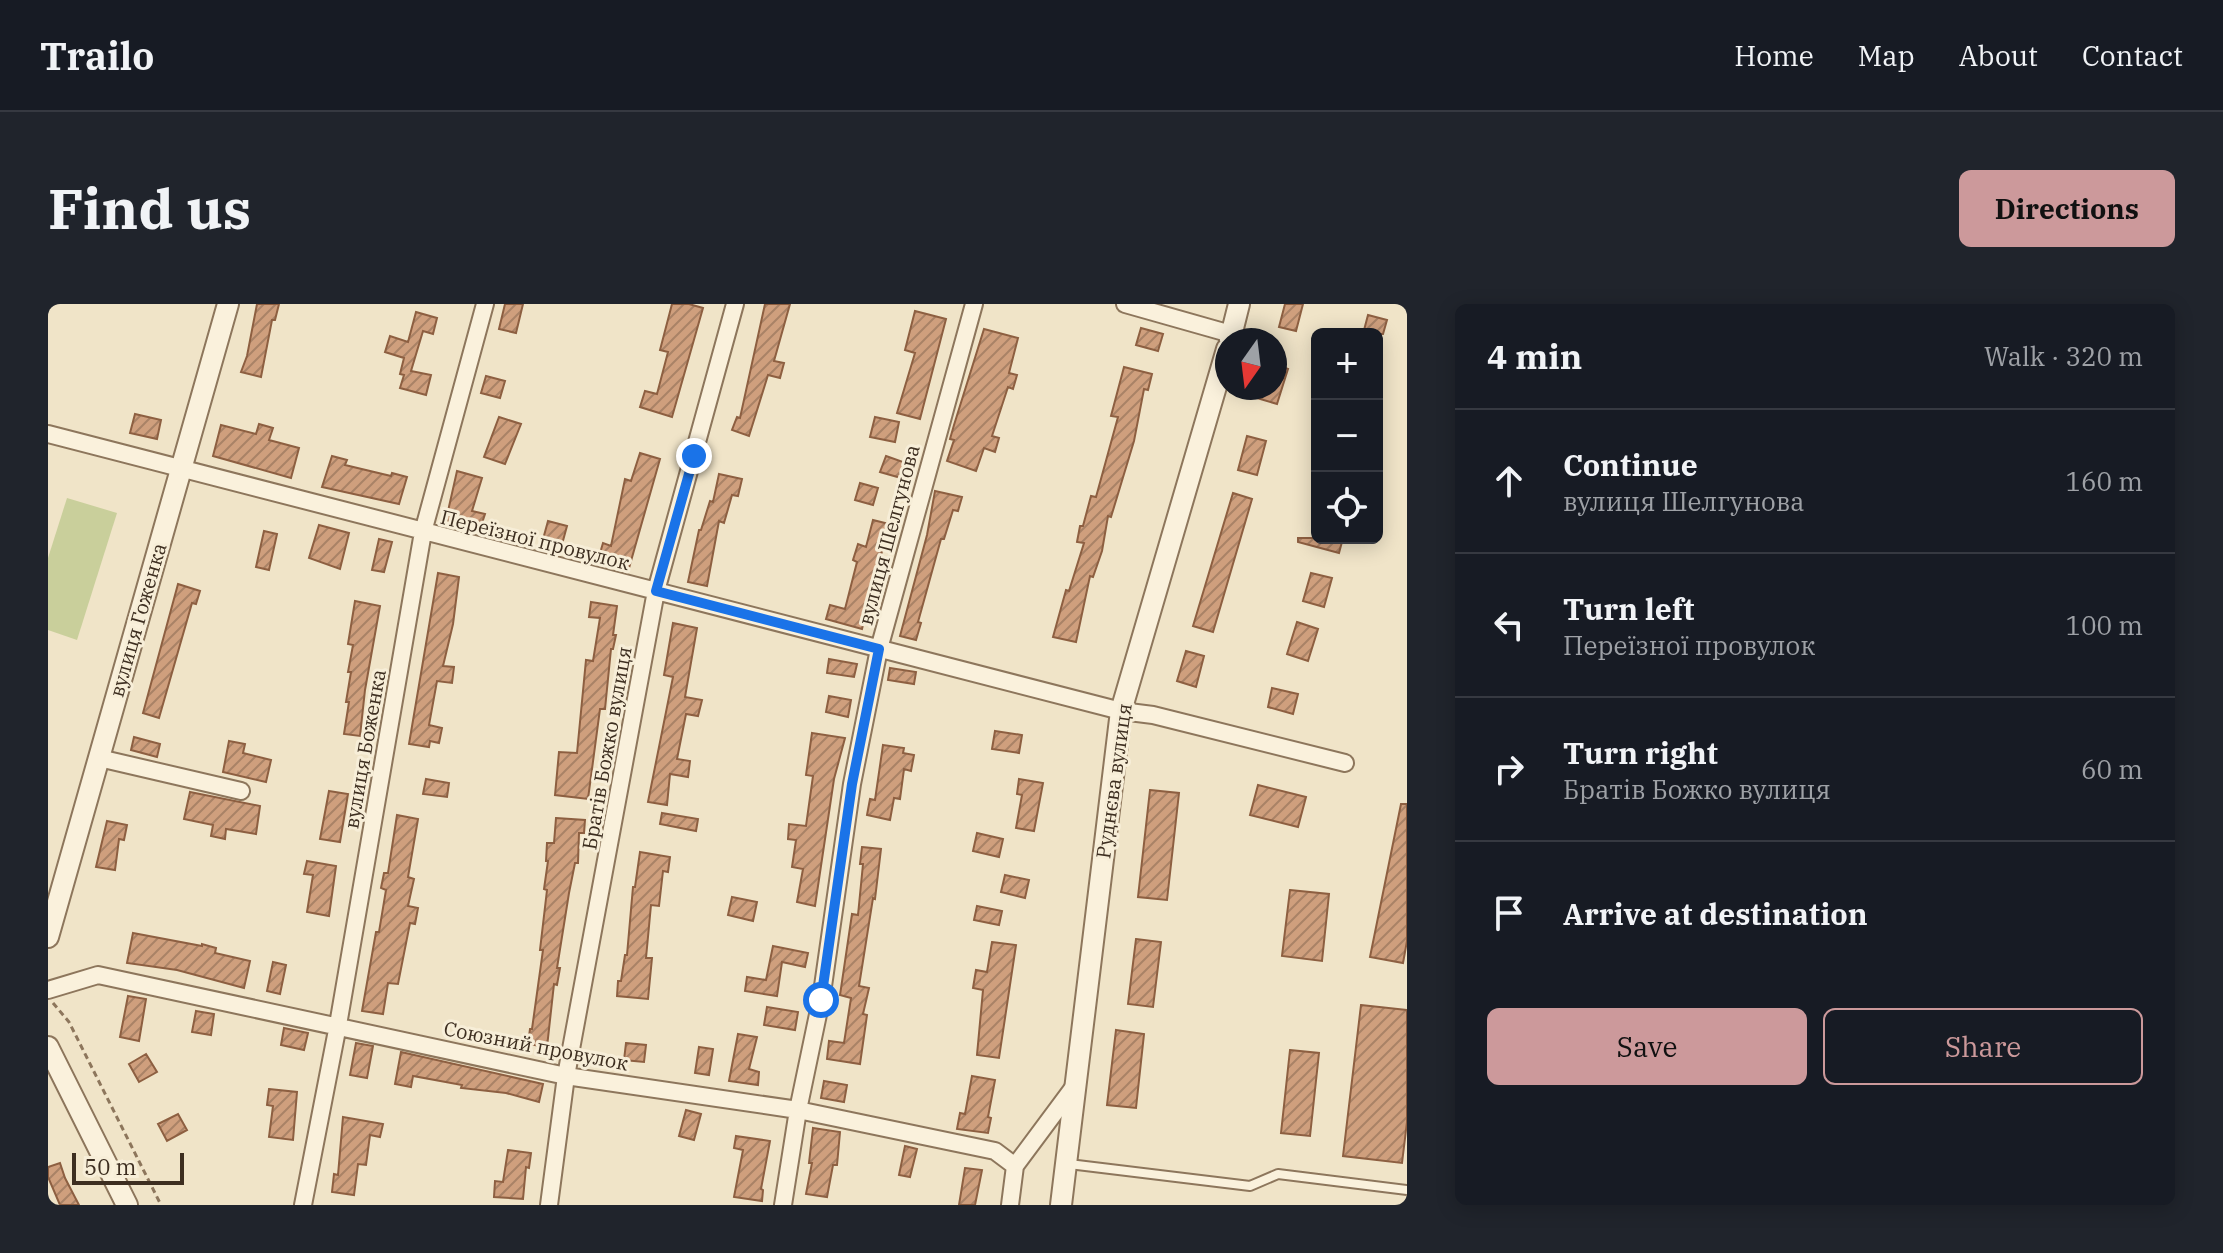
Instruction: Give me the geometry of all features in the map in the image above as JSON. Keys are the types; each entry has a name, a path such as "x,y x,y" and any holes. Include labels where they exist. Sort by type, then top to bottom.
{"street":[{"name":"вулиця Гоженка","path":"48,937 228,304"},
{"name":"вулиця Боженка","path":"303,1205 338,1025 423,532 485,304"},
{"name":"Братів Божко вулиця","path":"549,1205 566,1076 656,591 735,304"},
{"name":"вулиця Шелгунова","path":"783,1205 798,1110 821,1000 852,784 879,649 974,304"},
{"path":"1125,304 1215,336"},
{"name":"Руднєва вулиця","path":"1233,328 1239,304"},
{"name":"Руднєва вулиця","path":"1010,1205 1015,1166 1076,1084 1121,711 1215,389"},
{"name":"Переїзної провулок","path":"48,434 1121,711 1153,715 1345,763"},
{"path":"99,758 241,791"},
{"name":"Союзний провулок","path":"48,990 98,975 566,1076 798,1110 995,1151 1015,1166"},
{"path":"48,1047 127,1205"},
{"path":"1061,1205 1076,1084"}],"lane":[{"path":"1066,1164 1250,1186 1278,1174 1407,1190"}],"path":[{"path":"48,997 69,1022 161,1205"}],"green space":[{"path":"67,498 117,513 77,640 48,630 48,558"}],"building":[{"path":"257,304 279,304 275,320 272,320 261,377 241,372"},
{"path":"505,304 523,304 516,333 499,329"},
{"path":"672,304 703,308 672,417 640,407 645,391 657,394 668,352 660,350"},
{"path":"765,304 790,304 774,361 784,363 780,378 768,375 749,436 732,430 737,417 740,418"},
{"path":"1285,304 1303,304 1296,331 1279,327"},
{"path":"915,311 946,319 920,419 897,413 915,353 905,350"},
{"path":"416,312 437,318 433,334 423,331 411,371 431,375 426,395 400,388 404,358 385,352 390,336 408,342"},
{"path":"1368,315 1387,320 1383,334 1383,328 1365,328"},
{"path":"1141,328 1163,334 1158,351 1136,345"},
{"path":"984,329 1018,338 1009,373 1017,375 1013,389 1008,387 992,436 999,438 995,452 984,448 976,471 947,461 954,440 950,439"},
{"path":"1124,367 1152,374 1148,390 1144,389 1134,441 1111,517 1108,516 1102,551 1093,577 1090,576 1076,642 1053,637 1084,543 1077,542 1080,526 1083,526 1091,496 1096,497 1118,417 1111,416"},
{"path":"486,376 505,381 500,398 481,393"},
{"path":"135,414 161,420 157,439 130,433"},
{"path":"499,417 521,424 505,464 484,457"},
{"path":"875,417 899,422 895,442 870,437"},
{"path":"259,424 273,428 269,440 299,448 291,478 213,456 221,425 256,434"},
{"path":"1247,436 1266,441 1257,475 1238,470"},
{"path":"640,453 660,459 629,568 598,560 603,543 611,546 625,479 631,481"},
{"path":"332,456 347,460 345,465 407,477 399,504 322,487"},
{"path":"886,456 906,463 901,478 880,472"},
{"path":"457,471 482,478 472,511 485,514 480,529 446,520"},
{"path":"719,474 742,479 738,496 732,495 724,523 719,521 707,586 688,582 699,530 710,501 713,502"},
{"path":"860,483 878,488 873,505 855,500"},
{"path":"935,491 962,497 958,511 953,510 944,539 941,539 916,640 900,636 927,535"},
{"path":"1233,493 1252,499 1213,632 1193,626"},
{"path":"873,520 889,524 862,629 826,619 830,605 845,609 857,562 853,560 858,544 866,547"},
{"path":"548,521 567,526 561,548 542,543"},
{"path":"319,525 349,533 340,569 309,558"},
{"path":"264,531 277,534 269,570 256,567"},
{"path":"1298,538 1311,538 1311,544 1341,544 1339,553 1298,542"},
{"path":"379,539 392,542 384,572 372,570"},
{"path":"438,573 459,577 453,624 443,666 454,667 452,683 437,681 429,725 442,728 439,743 430,741 429,747 409,744"},
{"path":"1311,573 1332,578 1324,607 1303,601"},
{"path":"178,584 200,591 196,604 192,603 159,718 143,713"},
{"path":"355,601 380,606 360,736 344,734 353,645 348,644"},
{"path":"591,602 617,606 605,709 600,709 588,799 555,795 559,752 577,753 586,660 593,661 600,618 589,617"},
{"path":"1297,622 1318,629 1308,661 1287,654"},
{"path":"673,623 697,628 685,697 702,700 698,716 686,714 677,759 690,761 688,777 670,774 667,805 648,802 673,677 664,675"},
{"path":"1186,651 1204,656 1196,687 1177,681"},
{"path":"829,659 857,664 854,677 827,673"},
{"path":"890,668 916,672 914,684 888,680"},
{"path":"1272,688 1298,694 1293,714 1268,707"},
{"path":"829,696 851,700 848,717 826,712"},
{"path":"995,731 1022,735 1019,753 992,749"},
{"path":"812,733 845,738 834,779 815,906 797,902 803,869 792,867 796,840 788,839 789,824 806,826 813,776 806,775"},
{"path":"134,737 160,744 157,757 131,750"},
{"path":"229,741 245,744 243,753 271,760 266,782 223,772"},
{"path":"883,745 904,748 903,753 914,755 911,771 904,769 900,799 894,798 890,820 867,815 870,799 875,800"},
{"path":"426,779 449,783 447,797 423,794"},
{"path":"1019,779 1043,783 1034,831 1016,828 1022,795 1017,794"},
{"path":"1258,785 1306,797 1298,827 1250,815"},
{"path":"1150,790 1179,793 1167,900 1138,897"},
{"path":"329,791 348,794 340,842 320,839"},
{"path":"190,792 260,806 256,834 226,829 225,839 211,836 213,825 184,819"},
{"path":"1401,804 1407,804 1407,941 1403,963 1370,957"},
{"path":"662,813 698,819 696,831 660,824"},
{"path":"397,815 418,819 408,877 414,879 408,906 418,908 415,924 410,923 398,984 388,983 383,1014 362,1011 386,890 381,888 384,873 388,873"},
{"path":"556,818 585,820 584,833 579,833 578,863 575,863 569,893 547,1047 528,1044 543,950 540,950 547,890 544,889 547,843 554,843"},
{"path":"107,821 127,825 124,840 119,839 115,870 96,867"},
{"path":"977,833 1003,839 999,857 973,851"},
{"path":"862,847 881,849 859,986 869,988 863,1014 867,1015 860,1064 827,1059 829,1041 844,1043 851,998 840,995 852,914 858,915"},
{"path":"640,852 670,857 668,872 663,871 659,906 651,905 646,958 652,958 648,999 617,996 618,981 621,981 627,955 633,887"},
{"path":"307,861 336,866 329,916 307,912 313,875 304,874"},
{"path":"1005,875 1029,880 1025,898 1001,892"},
{"path":"1290,890 1329,894 1322,961 1282,956"},
{"path":"732,897 757,902 753,921 728,915"},
{"path":"977,906 1002,911 999,925 974,920"},
{"path":"133,933 202,944 216,948 215,953 250,961 244,988 177,970 127,963"},
{"path":"1136,939 1161,942 1153,1007 1128,1004"},
{"path":"992,942 1016,945 999,1058 977,1055 983,990 973,988 976,970 987,972"},
{"path":"773,946 808,953 805,967 782,962 777,996 745,991 747,977 766,980"},
{"path":"273,962 286,965 280,994 267,991"},
{"path":"128,996 146,999 139,1041 120,1037"},
{"path":"1361,1005 1407,1010 1407,1122 1402,1163 1343,1156"},
{"path":"767,1007 798,1012 795,1030 764,1025"},
{"path":"196,1011 214,1014 211,1035 192,1032"},
{"path":"284,1028 308,1033 304,1050 281,1045"},
{"path":"1116,1030 1144,1034 1136,1108 1107,1105"},
{"path":"738,1034 757,1037 749,1069 759,1072 758,1085 729,1081"},
{"path":"356,1043 373,1046 367,1078 350,1075"},
{"path":"626,1043 646,1045 644,1062 624,1060"},
{"path":"699,1047 713,1049 709,1075 695,1073"},
{"path":"1290,1050 1319,1053 1310,1136 1281,1133"},
{"path":"401,1052 543,1084 539,1102 413,1076 411,1087 395,1084"},
{"path":"146,1054 157,1072 139,1082 129,1064"},
{"path":"972,1076 995,1080 988,1133 957,1129 960,1113 965,1114"},
{"path":"824,1081 847,1085 844,1102 821,1098"},
{"path":"269,1089 297,1092 293,1140 269,1137 273,1106 267,1105"},
{"path":"686,1110 701,1114 694,1140 679,1136"},
{"path":"178,1114 187,1130 167,1141 158,1124"},
{"path":"343,1117 383,1124 380,1137 370,1135 366,1165 358,1164 354,1195 332,1192 334,1174 338,1175"},
{"path":"813,1128 840,1132 837,1165 833,1165 827,1197 806,1194 812,1163 809,1163"},
{"path":"736,1136 770,1141 761,1189 762,1201 734,1197 743,1150 734,1148"},
{"path":"905,1146 917,1149 910,1177 899,1175"},
{"path":"508,1150 531,1153 529,1168 526,1167 523,1199 494,1197 495,1181 503,1182"},
{"path":"60,1163 79,1205 60,1205 48,1177 48,1167"},
{"path":"965,1168 982,1170 975,1205 959,1205"}],"route":[{"path":"694,456 656,591 879,649 852,784 821,1000"}]}
